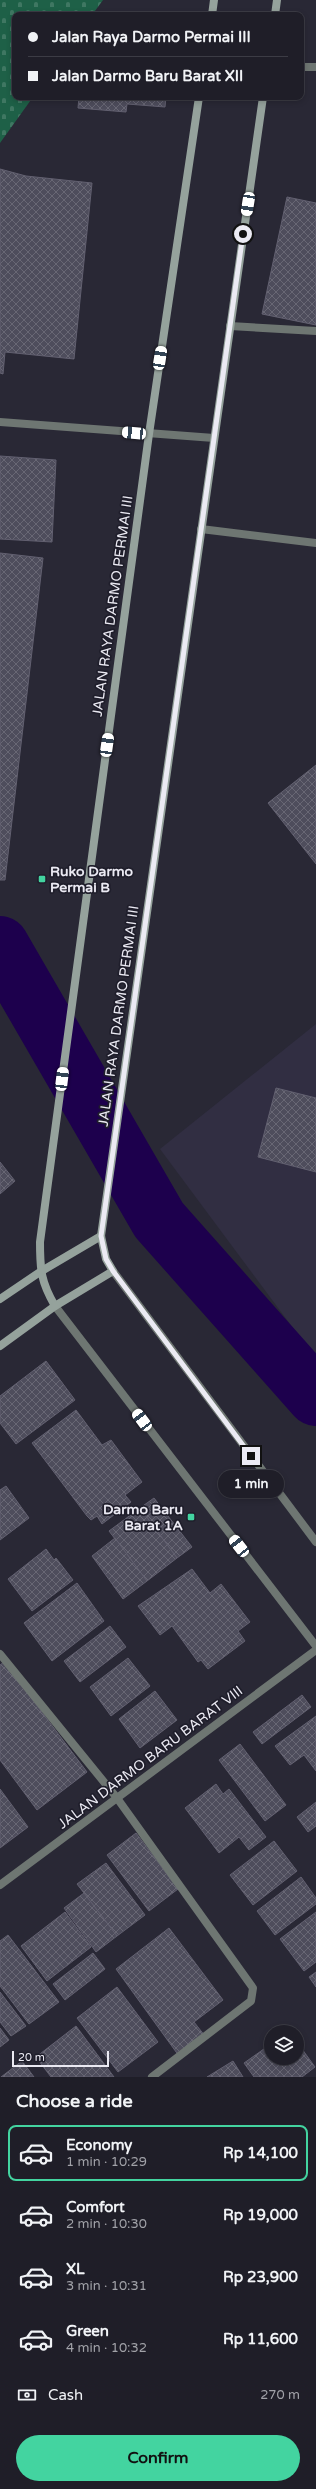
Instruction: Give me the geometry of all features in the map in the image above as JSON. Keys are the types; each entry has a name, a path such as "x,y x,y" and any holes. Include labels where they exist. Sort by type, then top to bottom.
{"main road":[{"path":"212,12 214,0"},
{"path":"275,12 277,0"},
{"name":"JALAN RAYA DARMO PERMAI III","path":"55,1306 45,1290 40,1272 40,1242 148,434 199,100"},
{"name":"JALAN RAYA DARMO PERMAI III","path":"113,1271 106,1259 101,1236 108,1180 263,100"},
{"path":"0,1299 40,1272 101,1236"},
{"path":"0,1346 55,1306 113,1271"}],"street":[{"path":"304,67 316,67"},
{"path":"230,326 316,331"},
{"path":"0,422 214,438"},
{"path":"201,529 316,543"},
{"path":"113,1271 316,1542"},
{"path":"55,1306 316,1646"},
{"name":"JALAN DARMO BARU BARAT VIII","path":"0,1885 316,1650"},
{"path":"0,1654 117,1798 252,1986 254,1993 251,2001 152,2077"}],"shaded area":[{"path":"316,1024 316,1359 160,1149"}],"green space":[{"path":"0,0 103,0 94,12 12,12 12,100 31,100 0,143"}],"building":[{"path":"79,100 166,100 165,107 127,104 126,112 78,108"},
{"path":"0,169 26,176 92,183 74,359 5,352 3,374 0,373"},
{"path":"287,197 316,203 316,325 262,314"},
{"path":"0,456 56,460 52,542 0,539"},
{"path":"0,553 43,558 5,880 0,880"},
{"path":"316,765 316,864 268,803"},
{"path":"276,1088 316,1098 316,1172 258,1157"},
{"path":"0,1162 15,1181 0,1194"},
{"path":"46,1361 75,1400 16,1444 0,1423 0,1396"},
{"path":"76,1410 102,1445 111,1440 142,1482 125,1495 131,1502 102,1524 97,1516 91,1520 87,1516 32,1443"},
{"path":"6,1486 29,1518 0,1540 0,1490"},
{"path":"154,1498 192,1547 177,1558 140,1508"},
{"path":"140,1508 177,1558 147,1581 109,1531"},
{"path":"115,1538 147,1581 123,1599 92,1556"},
{"path":"46,1549 54,1560 56,1558 73,1580 32,1611 8,1579"},
{"path":"192,1569 210,1593 221,1584 250,1622 238,1631 245,1641 208,1669 201,1660 198,1662 172,1626 160,1635 138,1606"},
{"path":"77,1583 104,1621 52,1661 24,1623"},
{"path":"110,1626 126,1647 80,1682 64,1661"},
{"path":"128,1658 150,1686 111,1716 90,1687"},
{"path":"4,1662 87,1772 37,1810 0,1760 0,1665"},
{"path":"155,1691 177,1720 140,1748 119,1719"},
{"path":"302,1695 311,1707 262,1744 253,1732"},
{"path":"316,1716 316,1771 304,1755 290,1765 275,1746"},
{"path":"240,1744 286,1805 265,1821 219,1760"},
{"path":"216,1784 223,1794 229,1789 266,1837 249,1850 239,1837 219,1853 185,1808"},
{"path":"0,1789 28,1827 0,1848"},
{"path":"316,1802 316,1826 308,1832 297,1817"},
{"path":"136,1833 178,1889 149,1911 107,1855"},
{"path":"274,1841 297,1871 253,1905 230,1875"},
{"path":"106,1863 145,1915 117,1936 77,1884"},
{"path":"301,1877 316,1898 316,1904 275,1935 257,1911"},
{"path":"84,1893 117,1936 96,1952 64,1908"},
{"path":"65,1912 91,1947 47,1981 21,1946"},
{"path":"316,1912 316,1962 304,1971 280,1939"},
{"path":"169,1928 223,2000 194,2022 205,2036 179,2056 116,1969"},
{"path":"8,1935 59,2002 29,2024 0,1986 0,1941"},
{"path":"93,1953 105,1969 65,2000 53,1984"},
{"path":"316,1972 316,1987 309,1977"},
{"path":"117,1987 158,2042 118,2072 77,2018"},
{"path":"0,1992 26,2026 11,2036 0,2022"},
{"path":"76,2026 114,2077 51,2077 36,2057"},
{"path":"0,2028 9,2040 0,2047"},
{"path":"264,2049 264,2065 304,2065 304,2052 315,2067 302,2077 254,2077 244,2063"},
{"path":"22,2061 34,2077 1,2077"},
{"path":"233,2061 243,2077 207,2077"}],"waterway":[{"path":"0,945 159,1220 316,1397"}],"place":[{"name":"Ruko Darmo Permai B","path":"42,879"},
{"name":"Darmo Baru Barat 1A","path":"191,1517"}],"route":[{"path":"243,234 125,1056 101,1236 106,1259 113,1271 251,1456"}]}
